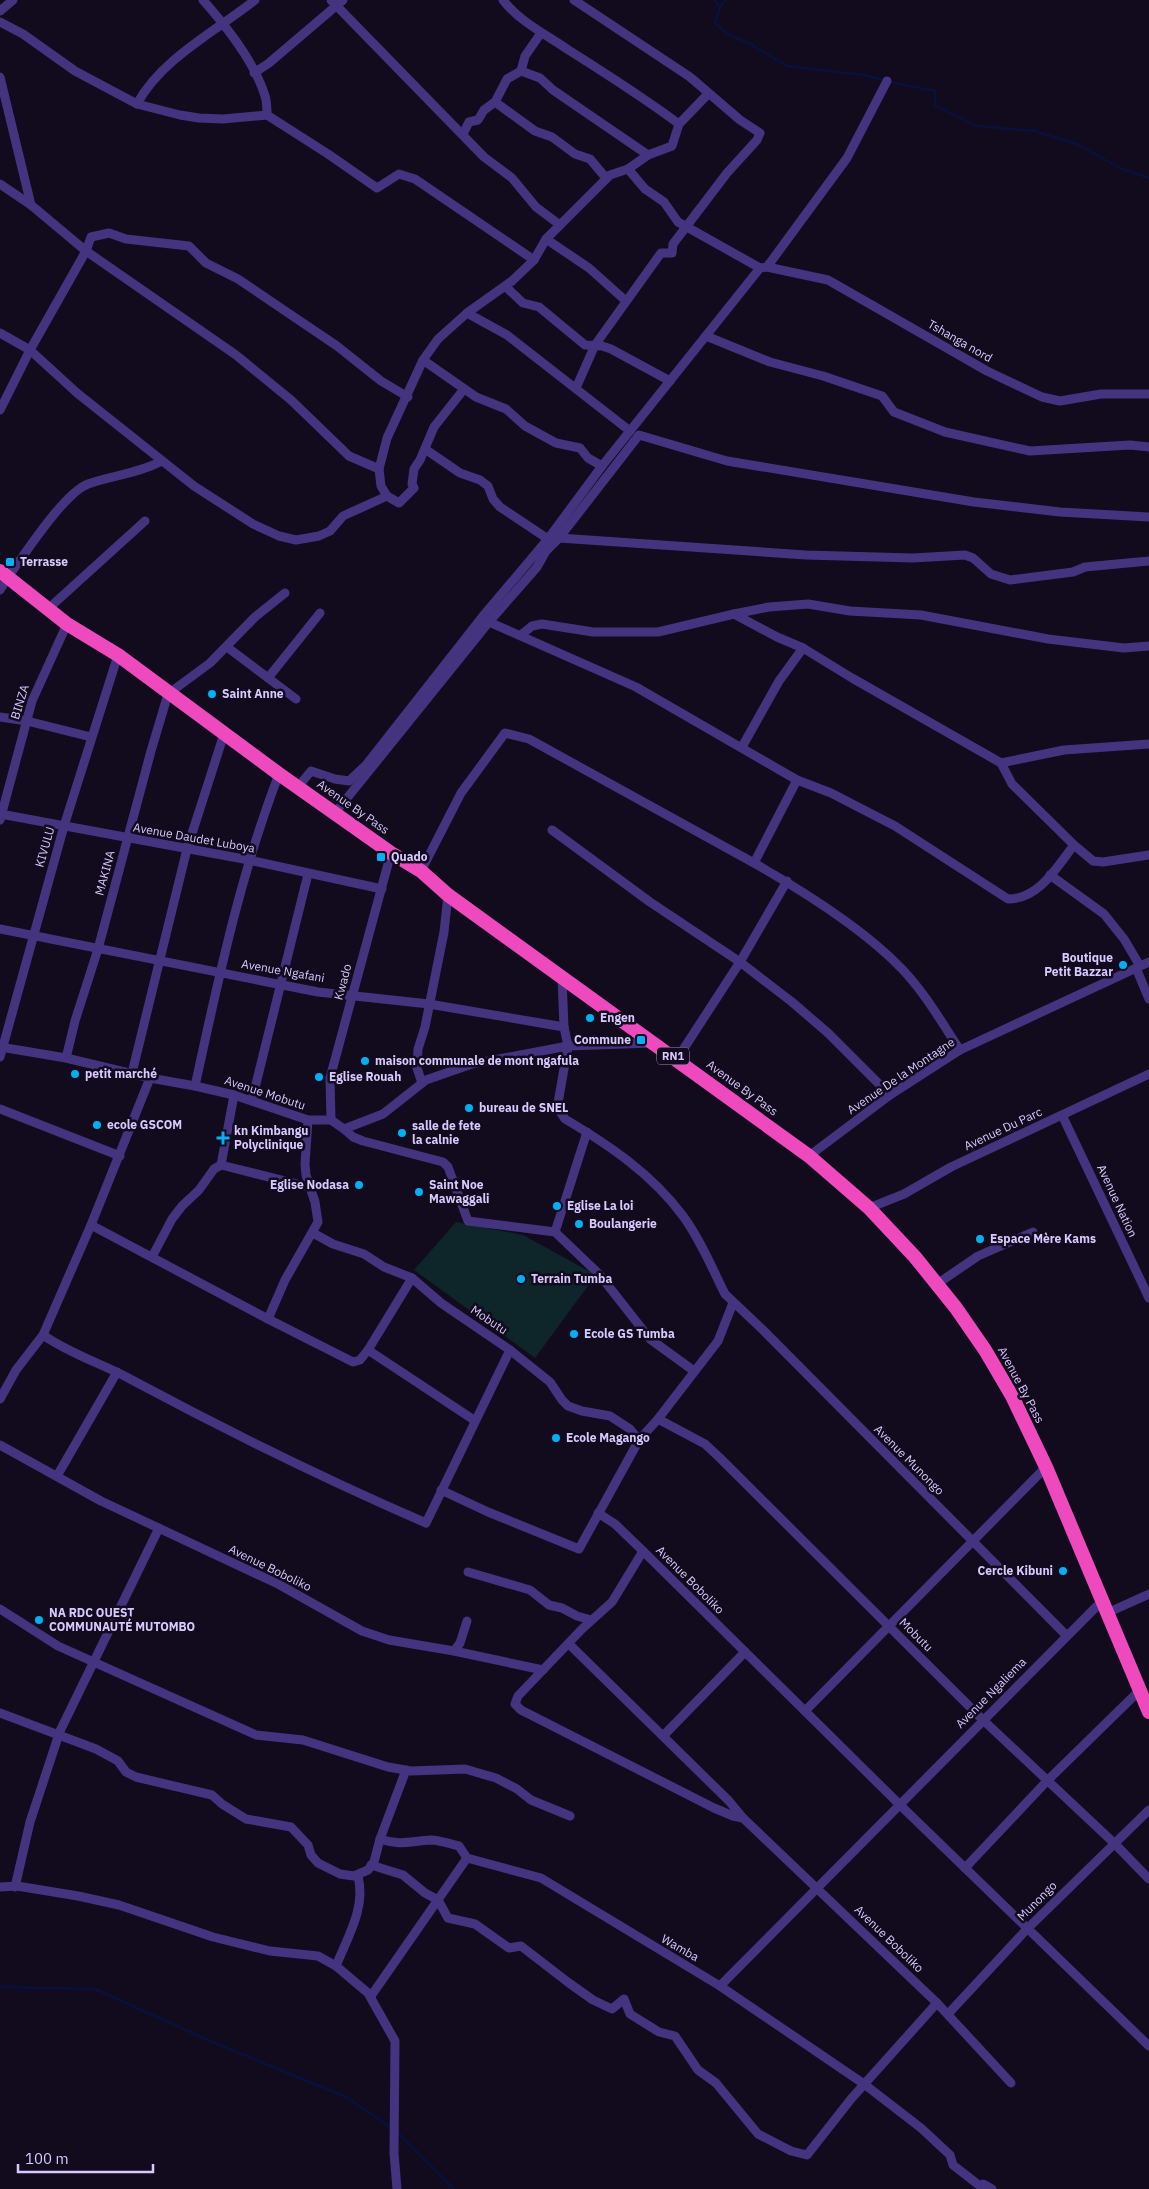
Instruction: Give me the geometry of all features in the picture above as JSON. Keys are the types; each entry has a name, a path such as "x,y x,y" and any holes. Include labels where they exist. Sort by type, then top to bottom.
{"highway":[{"name":"Avenue By Pass","path":"4,574 67,624 118,655 168,694 298,787 391,853 421,871 448,895 809,1156 869,1208 910,1250 956,1308 995,1366 1012,1396 1046,1467 1148,1707"}],"street":[{"path":"0,11 13,0"},
{"path":"203,0 224,24 249,61 265,96 267,115"},
{"path":"138,104 150,83 168,65 255,0"},
{"path":"503,0 541,33 636,93 679,124"},
{"path":"574,0 684,72 740,120 758,132 760,136 727,173 673,244 672,253 661,253 595,345 576,388"},
{"path":"254,73 337,2 484,157 512,178 536,207 560,225"},
{"path":"0,22 23,34 75,71 138,104 199,118 223,119 267,115 377,188 399,174 415,179 534,260"},
{"path":"463,134 469,122 478,120 484,110 495,102 507,80 521,71 525,56 541,33"},
{"path":"521,71 540,78 554,90 648,155"},
{"path":"0,77 31,206"},
{"path":"298,787 311,770 335,779 349,781 366,765 482,616 548,539 602,466 764,267 847,158 887,81"},
{"path":"464,388 434,427 414,469 412,484 414,488 399,503 387,496 381,486 379,469 387,438 408,397 423,360 444,332 505,286 534,260 546,239 606,178 628,169 648,155 672,146 679,124 708,94"},
{"path":"495,102 513,117 535,131 552,137 575,154 590,160 606,178"},
{"name":"Tshanga nord","path":"628,169 645,190 664,202 678,222 686,227 764,267 828,280 987,371 1042,397 1060,401 1101,394 1149,394"},
{"path":"0,184 31,206 86,251 236,355 291,400 349,456 379,469"},
{"path":"0,410 30,350 86,251 92,236 109,233 126,239 190,246 206,263 238,278 337,346 381,381 408,397"},
{"path":"546,239 589,268 626,301"},
{"path":"505,286 523,303 539,307 584,345 595,345 612,349 670,382"},
{"path":"467,313 507,335 630,431"},
{"path":"0,333 30,350 77,393 194,486 253,524 278,536 296,540 319,536 330,531 343,516 387,496"},
{"path":"706,336 770,362 823,376 882,396 887,400 894,412 945,432 1030,451 1130,445 1149,447"},
{"path":"423,360 481,400 506,409 520,423 556,443 580,448 588,458 602,466"},
{"path":"335,813 489,622 537,567 546,551 559,538 639,435 727,461 974,502 1060,512 1149,517"},
{"path":"425,449 460,473 480,480 488,486 493,499 500,507 548,539"},
{"path":"0,590 4,574 69,498 86,485 143,471 162,462"},
{"path":"49,608 145,521"},
{"path":"559,538 806,555 913,558 965,555 973,558 992,574 1015,580 1073,572 1085,567 1149,561"},
{"path":"168,694 210,663 227,648 255,617 285,593"},
{"path":"521,635 532,626 542,624 593,632 658,632 769,607 808,604 850,611 921,615 1048,639 1124,648 1149,646"},
{"path":"268,678 320,613"},
{"path":"734,614 777,637 803,648 1002,764 1012,784 1074,845 1098,862 1149,855"},
{"path":"489,622 636,687 797,780 831,793 895,826 1008,899 1020,899 1030,894 1050,875 1074,845"},
{"name":"BINZA","path":"1,816 32,701 67,624"},
{"path":"227,648 296,698"},
{"path":"742,747 779,681 803,648"},
{"name":"KIVULU","path":"0,1057 1,1047 64,826 118,655"},
{"name":"MAKINA","path":"66,1058 168,694"},
{"path":"0,718 27,721 91,737"},
{"path":"421,871 461,793 506,732 529,739 787,881 877,946 902,970 916,986 960,1050"},
{"path":"132,1073 187,849 224,734"},
{"path":"1002,764 1064,750 1149,744"},
{"path":"195,1086 220,973 249,860 280,774"},
{"path":"754,863 797,780"},
{"name":"Avenue Daudet Luboya","path":"1,816 249,860 308,874 382,888"},
{"path":"552,830 650,902 740,962 828,1033 890,1095"},
{"name":"Kwado","path":"331,1120 330,1078 391,853"},
{"path":"252,1100 308,874"},
{"path":"1050,875 1104,914 1124,939 1138,967 1149,999"},
{"path":"677,1059 740,962 787,881"},
{"path":"422,1083 416,1068 418,1049 425,1027 444,932 448,895"},
{"name":"Avenue Ngafani","path":"0,929 220,973 281,983 318,992 352,994 429,1004 564,1027"},
{"name":"Avenue De la Montagne","path":"809,1156 890,1095 960,1050 1149,962"},
{"path":"562,978 564,1027 568,1046"},
{"path":"344,1128 383,1114 426,1080 472,1064 568,1046 655,1043"},
{"name":"Avenue Munongo","path":"568,1046 558,1096 559,1110 565,1119 624,1156 638,1168 682,1215 725,1294 733,1303 1066,1635"},
{"name":"Avenue Mobutu","path":"1,1047 66,1058 234,1095 308,1120 331,1120"},
{"name":"Avenue Du Parc","path":"869,1208 904,1194 951,1167 1149,1074"},
{"path":"0,1399 16,1370 43,1335 120,1156 150,1078"},
{"path":"221,1165 234,1095"},
{"path":"0,1108 120,1156"},
{"name":"Avenue Nation","path":"1062,1115 1149,1298"},
{"path":"268,1319 285,1280 318,1222 318,1213 309,1188 305,1164 308,1120"},
{"path":"331,1120 344,1128 353,1137 363,1141 442,1162 448,1167 468,1221 555,1232 599,1274 650,1339 694,1371"},
{"path":"555,1232 587,1132"},
{"path":"152,1257 172,1219 182,1206 199,1190 214,1169 221,1165 309,1188"},
{"path":"91,1225 353,1362 360,1360 368,1350 412,1278"},
{"path":"937,1284 978,1256 1033,1232"},
{"name":"Mobutu","path":"313,1233 333,1244 364,1254 384,1267 412,1278 441,1303 510,1350 550,1382 568,1406 582,1411 610,1416 630,1429 639,1440"},
{"path":"441,1490 488,1512 579,1549 639,1440 658,1419 718,1341 733,1303"},
{"path":"43,1335 58,1346 117,1372 236,1436 426,1523 474,1420 510,1350"},
{"path":"368,1350 474,1420"},
{"path":"57,1476 117,1372"},
{"name":"Mobutu","path":"658,1419 705,1444 715,1453 982,1719 1114,1842 1149,1879"},
{"name":"Avenue Boboliko","path":"0,1445 101,1501 278,1584 362,1630 389,1640 454,1651 543,1670"},
{"path":"1046,1467 972,1540 890,1627 804,1711 1149,2046"},
{"name":"Avenue Boboliko","path":"598,1513 615,1524 804,1711"},
{"path":"15,1886 30,1822 59,1734 159,1528"},
{"name":"Avenue Boboliko","path":"643,1551 612,1602 591,1620 543,1670 515,1700 515,1704 522,1710 721,1812 743,1818"},
{"path":"468,1572 530,1590 549,1605 562,1608 576,1616 591,1620"},
{"name":"Avenue Ngaliema","path":"720,1986 816,1886 1066,1635 1104,1607 1149,1594"},
{"path":"0,1608 58,1646 256,1735 304,1740 388,1767 406,1770 465,1768 496,1778 517,1789 531,1800 570,1816"},
{"path":"454,1651 460,1644 467,1621"},
{"name":"Avenue Boboliko","path":"569,1644 743,1818 937,2003 1011,2083"},
{"path":"663,1736 745,1652"},
{"path":"965,1868 1047,1781 1140,1690"},
{"path":"0,1714 96,1749 118,1761 126,1772 136,1778 212,1795 222,1804 246,1819 290,1827 308,1845 311,1855 318,1863 340,1874 358,1876 372,1866 406,1770"},
{"name":"Munongo","path":"948,2014 1027,1929 1114,1842 1149,1810"},
{"name":"Wamba","path":"380,1839 404,1844 410,1841 418,1843 432,1840 459,1846 467,1858 541,1878 720,1986 864,2084 921,2128 950,2156 953,2165 963,2174 980,2186 983,2184 992,2189"},
{"path":"371,1996 467,1858"},
{"path":"372,1866 403,1875 425,1893 438,1900 448,1918 475,1924 509,1948 521,1946 593,2000 612,2009 624,2000 630,2014 659,2032 675,2036 698,2070 716,2083 758,2134 791,2151 807,2155 864,2084 937,2003"},
{"path":"336,1966 360,1906 361,1888 358,1876"},
{"path":"0,1887 15,1886 78,1896 120,1906 213,1937 270,1951 318,1956 336,1966 371,1996 396,2044 394,2152 396,2189"}],"green space":[{"path":"456,1222 523,1235 596,1275 535,1358 414,1270"}],"waterway":[{"path":"714,0 720,7"},
{"path":"725,0 720,7 715,23 726,33 750,44 787,66 864,75 884,80"},
{"path":"890,82 935,91 935,105 976,126 1035,131 1079,145 1122,169 1149,178"},
{"path":"0,1987 95,1989 210,2041 346,2097 392,2128"},
{"path":"396,2131 454,2189"}],"place":[{"name":"Terrasse","path":"10,562"},
{"name":"Saint Anne","path":"212,694"},
{"name":"Quado","path":"381,857"},
{"name":"Boutique Petit Bazzar","path":"1123,965"},
{"name":"Engen","path":"590,1018"},
{"name":"Commune","path":"641,1040"},
{"name":"maison communale de mont ngafula","path":"365,1061"},
{"name":"petit marché","path":"75,1074"},
{"name":"Eglise Rouah","path":"319,1077"},
{"name":"bureau de SNEL","path":"469,1108"},
{"name":"ecole GSCOM","path":"97,1125"},
{"name":"salle de fete la calnie","path":"402,1133"},
{"name":"kn Kimbangu Polyclinique","path":"223,1138"},
{"name":"Eglise Nodasa","path":"359,1185"},
{"name":"Saint Noe Mawaggali","path":"419,1192"},
{"name":"Eglise La loi","path":"557,1206"},
{"name":"Boulangerie","path":"579,1224"},
{"name":"Espace Mère Kams","path":"980,1239"},
{"name":"Terrain Tumba","path":"521,1279"},
{"name":"Ecole GS Tumba","path":"574,1334"},
{"name":"Ecole Magango","path":"556,1438"},
{"name":"Cercle Kibuni","path":"1063,1571"},
{"name":"NA RDC OUEST COMMUNAUTÉ MUTOMBO","path":"39,1620"}]}
